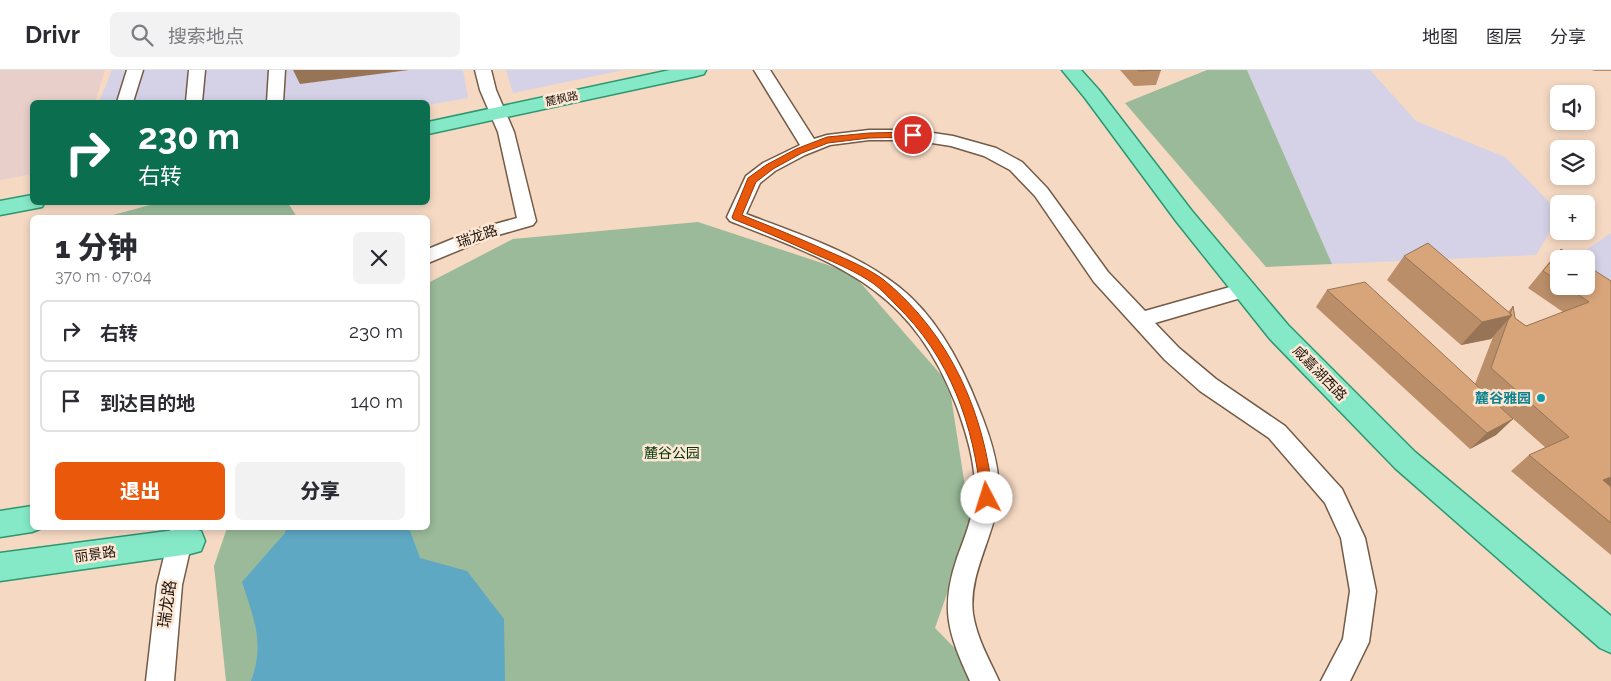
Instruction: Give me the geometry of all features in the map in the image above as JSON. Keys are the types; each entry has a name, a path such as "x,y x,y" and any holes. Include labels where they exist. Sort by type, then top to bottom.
{"main road":[{"path":"430,121 494,110 664,70"},
{"name":"麓枫路","path":"430,127 494,110 697,70"},
{"name":"咸嘉湖西路","path":"1071,70 1092,94 1184,216 1279,332 1405,460 1611,637"},
{"name":"咸嘉湖西路","path":"1083,70 1196,214 1292,328 1417,454 1611,618"},
{"path":"0,199 30,194"},
{"path":"0,208 30,203"},
{"path":"0,524 30,519"},
{"name":"丽景路","path":"0,567 186,535"}],"street":[{"path":"126,100 134,70"},
{"path":"194,100 197,70"},
{"path":"275,100 277,70"},
{"path":"477,70 494,110"},
{"path":"482,70 524,220"},
{"path":"762,70 810,146"},
{"path":"985,681 965,639 960,597 987,498 984,469 976,432 953,374 919,321 879,282 824,253 736,217 752,180 769,167 810,146 835,139 869,135 913,135 953,141 990,152 1016,166 1041,192 1101,277 1172,354 1208,385 1278,432 1334,496 1353,538 1363,591 1356,642 1335,681"},
{"name":"瑞龙路","path":"430,250 482,229 524,220"},
{"name":"瑞龙路","path":"430,255 484,233 524,220"},
{"path":"1140,320 1244,290"},
{"name":"瑞龙路","path":"160,681 164,620 186,535"},
{"name":"瑞龙路","path":"173,681 176,618 186,535"}],"shaded area":[{"path":"0,70 105,70 96,100 30,100 30,174 0,180"},
{"path":"112,70 463,70 468,98 430,105 430,100 100,100"},
{"path":"506,70 624,70 513,93"},
{"path":"1247,70 1370,70 1416,121 1505,157 1550,203 1550,232 1536,255 1332,264"},
{"path":"1611,233 1611,305 1595,293 1595,250 1586,250"}],"green space":[{"path":"1207,70 1247,70 1332,264 1266,267 1125,103"},
{"path":"150,205 289,205 296,215 113,215"},
{"name":"麓谷公园","path":"698,222 852,273 949,384 971,525 935,628 987,681 226,681 214,566 226,530 430,530 430,282 513,239"}],"water":[{"path":"286,530 410,530 420,558 467,571 504,619 505,681 251,681 257,655 256,631 242,582"}],"building":[{"path":"1428,243 1512,315 1482,322 1404,256"},
{"path":"1550,262 1550,275 1543,271"},
{"path":"1595,271 1611,281 1611,477 1603,480 1611,487 1611,523 1529,455 1569,437 1491,368 1508,320 1512,315 1510,314 1513,306 1515,318 1526,326 1589,302 1579,295 1595,295"},
{"path":"1365,282 1513,419 1487,433 1327,290"}],"place":[{"name":"麓谷雅园","path":"1541,398"}],"route":[{"path":"913,135 869,135 827,140 799,151 769,167 752,180 736,217 772,230 853,266 879,282 919,321 953,374 968,409 976,432 984,469 987,498"}]}
